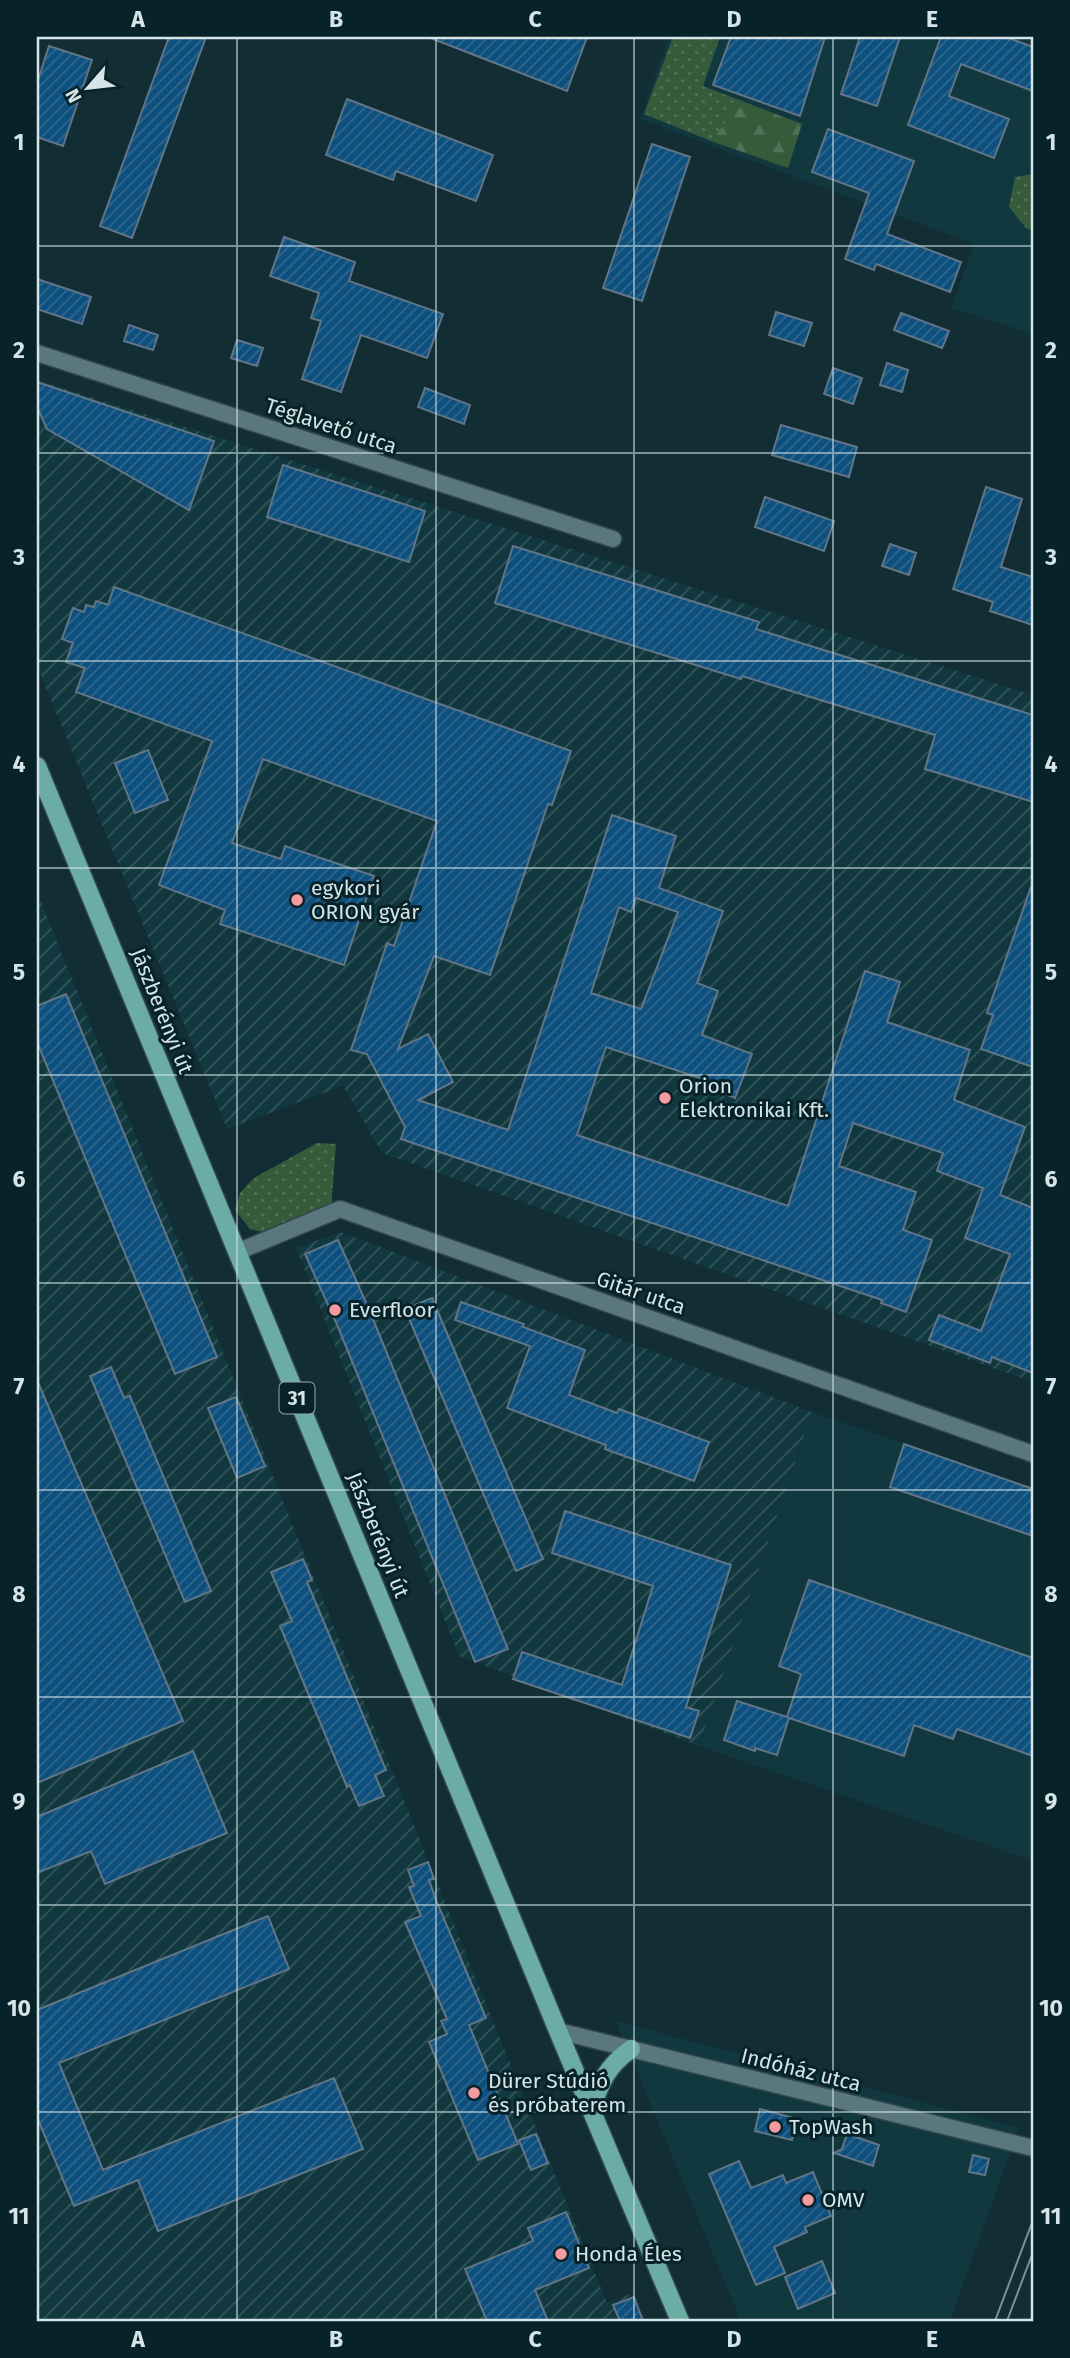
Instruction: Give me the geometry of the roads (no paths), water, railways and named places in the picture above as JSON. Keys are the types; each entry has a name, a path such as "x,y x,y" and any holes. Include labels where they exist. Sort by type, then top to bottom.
{"main road":[{"name":"Jászberényi út","path":"37,766 680,2321"},
{"path":"591,2109 603,2076 615,2060 631,2049"}],"street":[{"name":"Téglavető utca","path":"37,353 613,539"},
{"name":"Gitár utca","path":"237,1252 340,1209 1033,1454"},
{"name":"Indóház utca","path":"558,2031 1033,2148"}],"tram line":[{"path":"995,2321 1033,2220"},
{"path":"1007,2321 1033,2252"}],"place":[{"name":"egykori ORION gyár","path":"297,900"},
{"name":"Orion Elektronikai Kft.","path":"665,1098"},
{"name":"Everfloor","path":"335,1310"},
{"name":"Dürer Stúdió és próbaterem","path":"474,2093"},
{"name":"TopWash","path":"775,2127"},
{"name":"OMV","path":"808,2200"},
{"name":"Honda Éles","path":"561,2254"}]}
